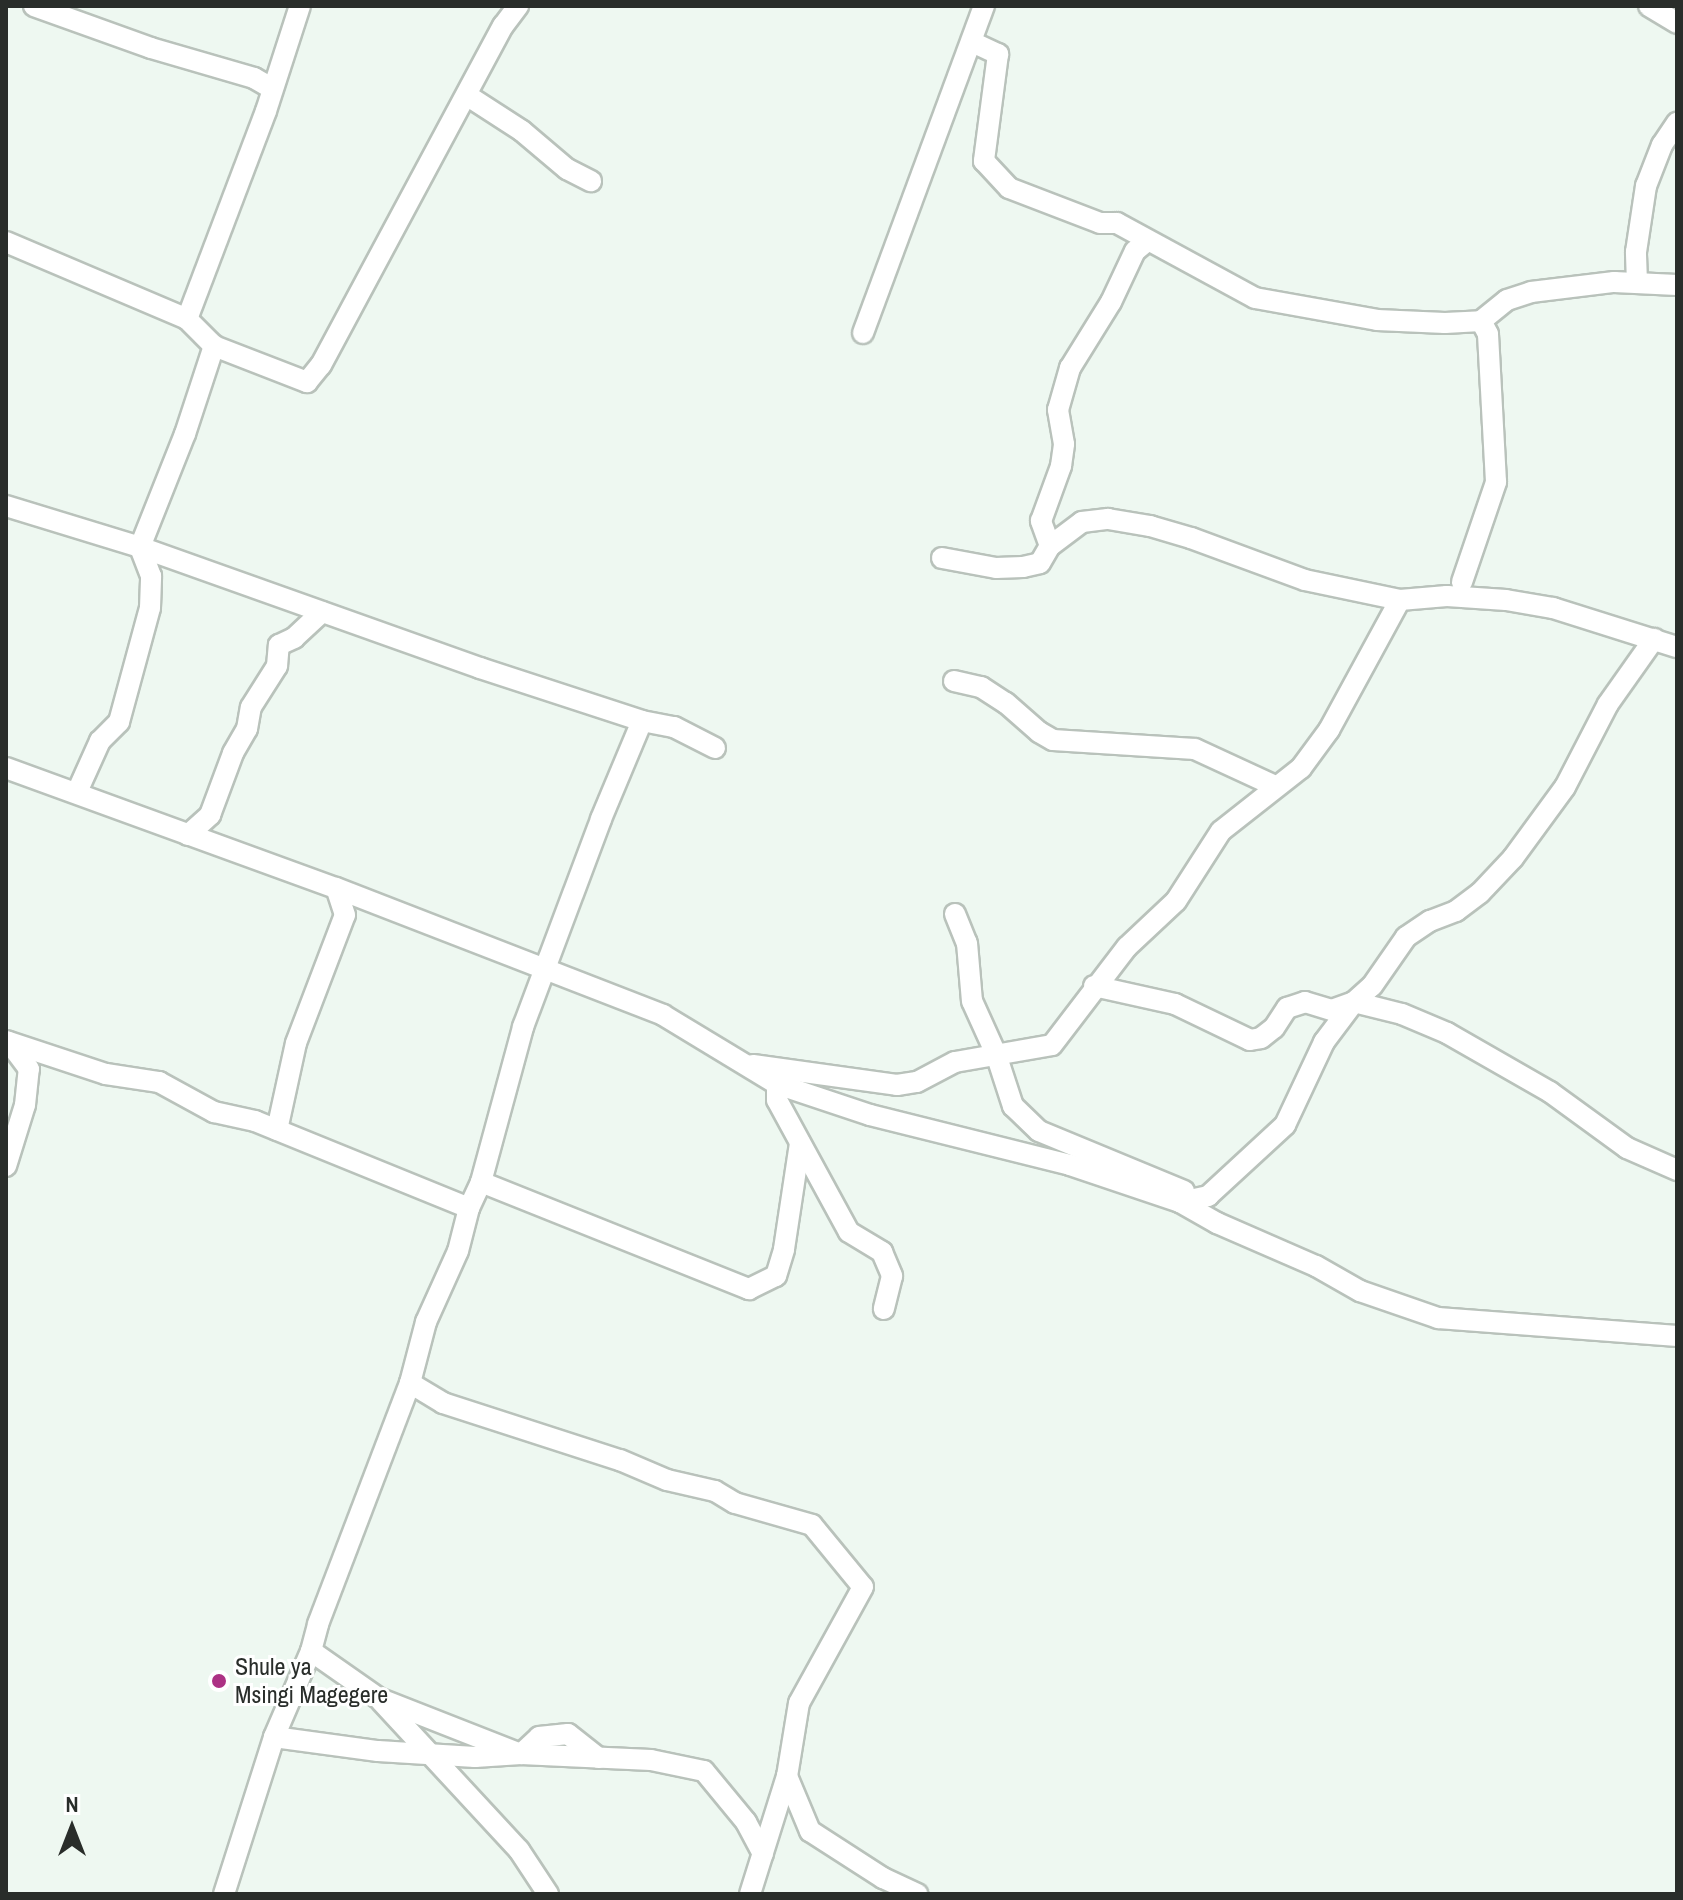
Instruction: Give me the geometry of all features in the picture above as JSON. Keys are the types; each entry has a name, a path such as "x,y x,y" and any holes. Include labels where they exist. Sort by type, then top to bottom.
{"street":[{"path":"34,6 151,48 254,78 271,88"},
{"path":"187,319 300,6"},
{"path":"6,242 187,319 214,346 307,382 328,352 503,26 518,6"},
{"path":"863,333 984,6"},
{"path":"1649,6 1677,23"},
{"path":"972,42 998,54 984,161 1009,188 1100,223 1117,223 1255,298 1377,320 1481,321 1507,300 1531,292 1637,283 1677,285"},
{"path":"468,96 522,131 567,169 591,181"},
{"path":"1637,283 1636,252 1646,186 1662,145 1677,123"},
{"path":"1050,546 1041,521 1061,466 1064,444 1058,410 1070,368 1111,302 1135,251 1147,241"},
{"path":"1462,582 1496,482 1488,334 1481,321"},
{"path":"77,792 100,741 119,722 150,608 151,576 140,547 185,434 214,346"},
{"path":"6,506 140,547 642,721 674,727 715,748"},
{"path":"942,558 996,568 1023,567 1040,563 1050,546 1082,522 1108,519 1191,538 1305,580 1400,600 1447,596 1506,600 1553,608 1677,647"},
{"path":"745,1063 897,1085 917,1082 955,1062 1052,1045 1094,986 1127,947 1176,901 1221,831 1301,768 1329,730 1400,600"},
{"path":"188,835 210,815 233,753 247,729 251,707 277,666 279,645 294,638 322,612"},
{"path":"1180,1202 1208,1196 1285,1125 1318,1052 1354,1002 1372,986 1406,937 1430,921 1456,911 1480,893 1513,858 1565,787 1608,704 1654,639"},
{"path":"954,681 981,687 1053,740 1195,749 1275,786"},
{"path":"224,1894 274,1737 311,1651 318,1624 410,1383 426,1322 458,1251 469,1208 481,1182 523,1027 642,721"},
{"path":"6,768 336,888 663,1015 777,1084 870,1115 1070,1165 1180,1202 1217,1223 1316,1266 1360,1291 1438,1318 1677,1336"},
{"path":"277,1130 296,1043 345,915 336,888"},
{"path":"955,914 967,943 972,1001 996,1054 1013,1106 1039,1131 1184,1191 1208,1196"},
{"path":"1094,986 1175,1004 1250,1040 1261,1038 1274,1028 1287,1008 1305,1002 1332,1010 1354,1002 1402,1014 1447,1033 1550,1092 1627,1148 1677,1170"},
{"path":"7,1042 106,1074 159,1082 214,1112 255,1121 469,1208"},
{"path":"6,1166 25,1105 29,1069 7,1042"},
{"path":"777,1084 777,1100 849,1232 882,1252 892,1276 884,1309"},
{"path":"481,1182 749,1289 776,1276 784,1249 800,1143"},
{"path":"410,1383 443,1403 620,1460 667,1480 715,1491 735,1503 812,1525 863,1587 799,1703 787,1776 750,1894"},
{"path":"311,1651 378,1698 519,1850 548,1894"},
{"path":"378,1698 521,1754"},
{"path":"274,1737 430,1756 521,1754 651,1760 704,1771 746,1822 763,1854"},
{"path":"787,1776 810,1831 883,1878 918,1894"}],"place":[{"name":"Shule ya Msingi Magegere","path":"219,1681"}]}
